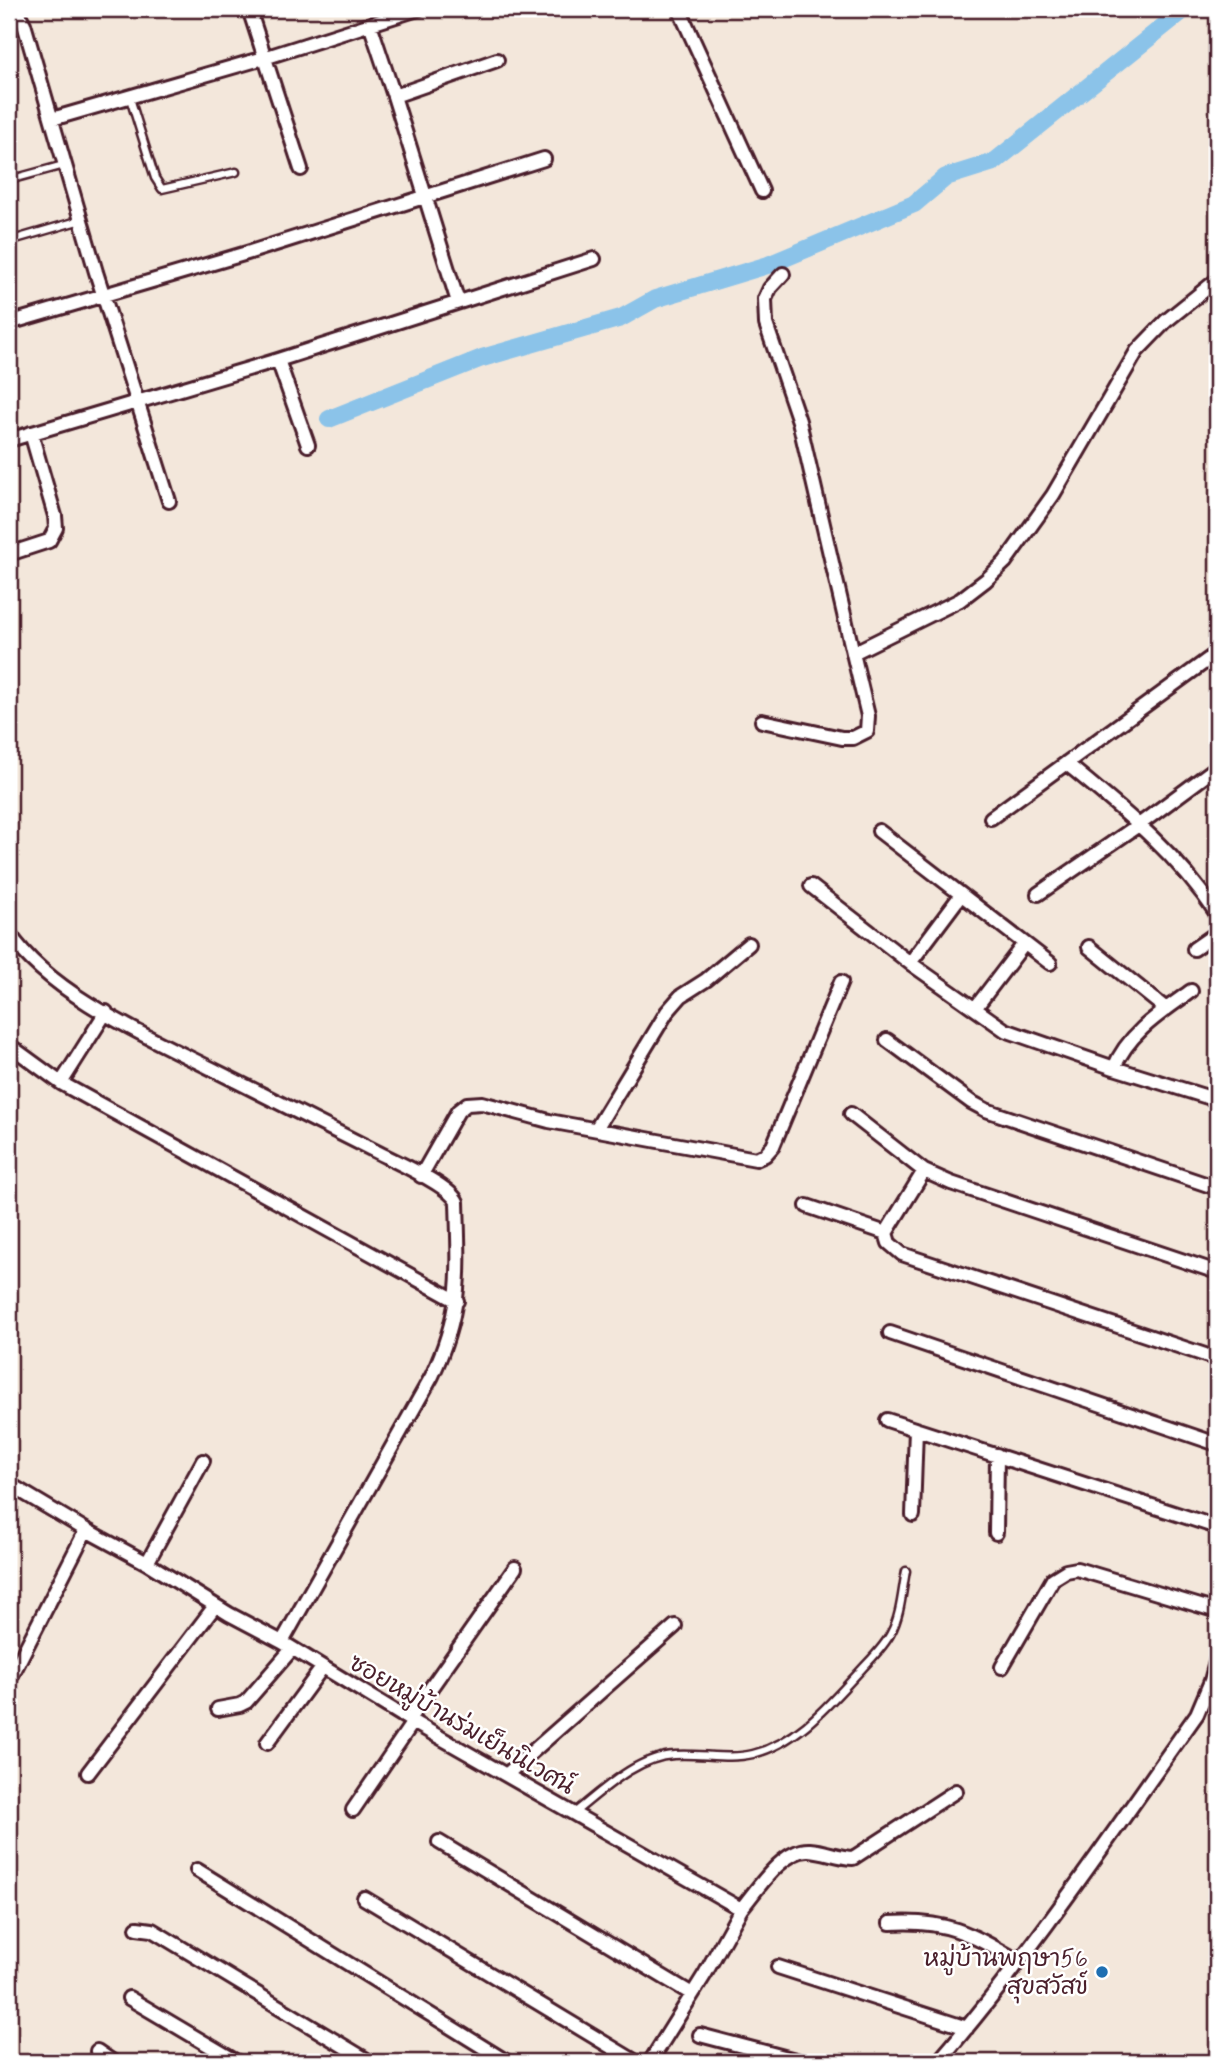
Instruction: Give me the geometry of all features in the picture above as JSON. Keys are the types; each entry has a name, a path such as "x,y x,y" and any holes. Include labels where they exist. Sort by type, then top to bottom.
{"street":[{"path":"249,9 301,169"},
{"path":"51,119 264,58 418,9"},
{"path":"679,9 762,191"},
{"path":"14,13 24,24 103,295 169,501"},
{"path":"370,24 458,302"},
{"path":"394,96 496,60"},
{"path":"9,323 544,159"},
{"path":"9,440 278,360 594,259"},
{"path":"762,721 853,738 867,731 868,716 799,421 766,324 765,299 770,288 783,274"},
{"path":"853,653 960,600 1005,562 1053,495 1137,351 1166,321 1217,280"},
{"path":"278,360 309,445"},
{"path":"9,554 49,541 55,528 55,516 32,433"},
{"path":"991,818 1217,653"},
{"path":"1066,762 1140,824 1194,879 1217,914"},
{"path":"1038,894 1217,767"},
{"path":"879,831 1050,963"},
{"path":"811,886 910,963 1005,1030 1217,1100"},
{"path":"910,963 961,895"},
{"path":"9,933 37,967 61,986 164,1045 450,1191 457,1202 460,1282 452,1326 432,1376 287,1646 246,1702 218,1709"},
{"path":"1194,950 1217,933"},
{"path":"596,1129 667,1012 681,996 706,980 749,944"},
{"path":"976,1007 1024,944"},
{"path":"1089,947 1166,1009"},
{"path":"421,1176 458,1111 467,1104 482,1104 549,1121 756,1160 773,1146 841,982"},
{"path":"1114,1068 1121,1051 1134,1036 1192,991"},
{"path":"61,1083 106,1013"},
{"path":"887,1040 971,1102 986,1110 1217,1188"},
{"path":"9,1045 61,1083 457,1301"},
{"path":"850,1114 924,1171 951,1183 1217,1272"},
{"path":"924,1171 886,1233 889,1243 902,1254 1217,1359"},
{"path":"807,1206 886,1233"},
{"path":"890,1333 1217,1444"},
{"path":"887,1420 1217,1527"},
{"path":"914,1515 916,1429"},
{"path":"996,1533 997,1455"},
{"path":"147,1563 204,1461"},
{"name":"ซอยหมู่บ้านร่มเย็นนิเวศน์","path":"9,1484 411,1721 741,1909"},
{"path":"10,1677 86,1530"},
{"path":"353,1810 515,1568"},
{"path":"1002,1667 1053,1579 1066,1571 1077,1569 1217,1611"},
{"path":"89,1773 215,1606"},
{"path":"506,1775 675,1626"},
{"path":"938,2062 1059,1908 1197,1714 1217,1658"},
{"path":"267,1743 322,1668"},
{"path":"650,2062 741,1909 775,1868 794,1852 807,1849 853,1858 956,1791"},
{"path":"439,1842 692,1994"},
{"path":"197,1870 507,2062"},
{"path":"364,1898 636,2062"},
{"path":"890,1923 915,1921 956,1928 1018,1961"},
{"path":"137,1928 152,1930 370,2062"},
{"path":"778,1967 967,2028"},
{"path":"129,1998 237,2062"},
{"path":"700,2035 803,2062"},
{"path":"97,2052 113,2062"}],"lane":[{"path":"129,95 155,178 162,189 236,172"},
{"path":"9,180 65,165"},
{"path":"9,241 81,220"},
{"path":"574,1813 619,1777 646,1763 670,1755 753,1754 781,1743 811,1721 836,1697 892,1633 906,1571"}],"waterway":[{"path":"329,419 482,358 621,318 655,299 768,265 914,204 946,177 994,162 1185,9"}],"place":[{"name":"หมู่บ้านพฤษา56 สุขสวัสข์","path":"1102,1972"}]}
